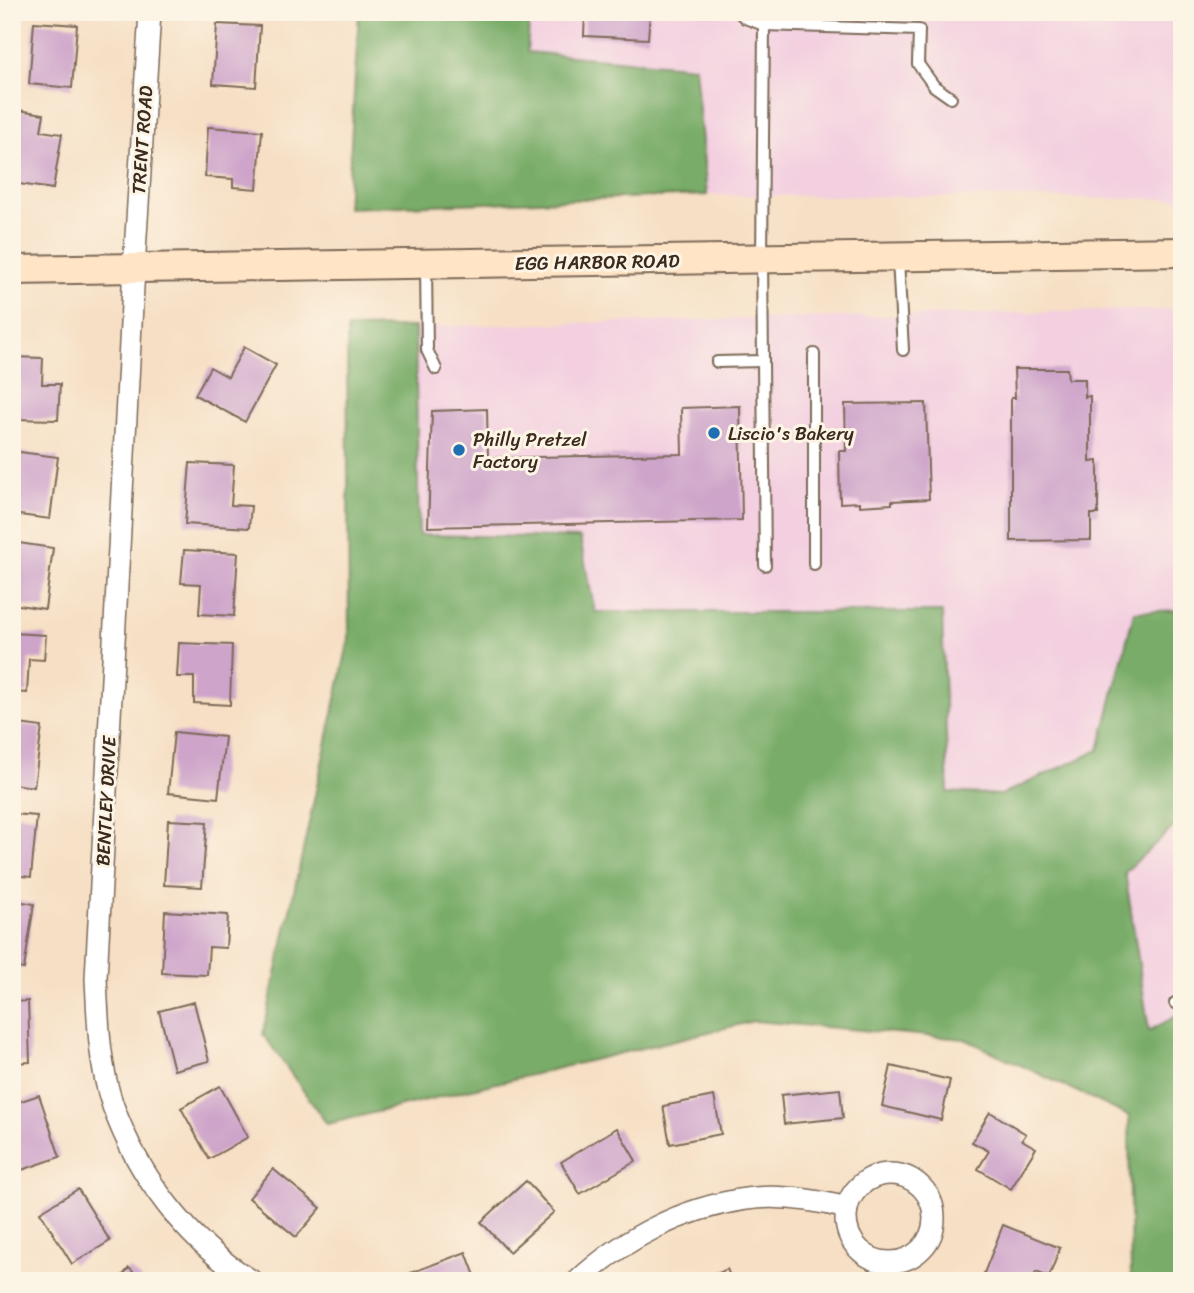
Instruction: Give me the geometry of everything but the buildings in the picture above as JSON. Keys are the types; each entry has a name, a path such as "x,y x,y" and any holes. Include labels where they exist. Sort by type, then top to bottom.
{"main road":[{"name":"EGG HARBOR ROAD","path":"12,270 1182,252"}],"street":[{"name":"TRENT ROAD","path":"134,268 150,12"},
{"name":"BENTLEY DRIVE","path":"134,268 96,978 97,1021 103,1066 113,1106 132,1149 153,1186 185,1225 212,1252 252,1281"},
{"path":"892,1173 919,1184 929,1196 933,1226 920,1250 908,1258 881,1261 868,1256 857,1247 849,1235 847,1208 853,1194 863,1182 892,1173"},
{"path":"578,1281 613,1252 644,1233 674,1218 709,1206 747,1198 779,1198 818,1201 847,1208"}],"lane":[{"path":"739,12 745,18 764,25 919,30 918,64 934,86 951,98"},
{"path":"764,25 762,259 765,565"},
{"path":"898,257 903,350"},
{"path":"426,264 427,351 436,369"},
{"path":"814,354 814,564"},
{"path":"717,362 763,361"}],"shaded area":[{"path":"530,12 1182,12 1182,199 707,195 695,67 527,52"},
{"path":"1182,309 1182,610 1134,613 1099,750 1001,795 947,792 942,612 595,612 580,538 419,535 415,327"},
{"path":"1182,819 1182,1013 1149,1032 1125,872"}],"green space":[{"path":"359,12 530,12 527,52 695,67 707,195 347,208"},
{"path":"415,327 419,535 580,538 595,612 942,612 948,792 1001,795 1099,750 1134,612 1182,610 1182,819 1125,872 1149,1031 1182,1013 1182,1281 1131,1281 1129,1116 965,1039 754,1021 327,1124 263,1034 349,639 347,328"}],"place":[{"name":"Liscio's Bakery","path":"714,433"},
{"name":"Philly Pretzel Factory","path":"459,450"}]}
